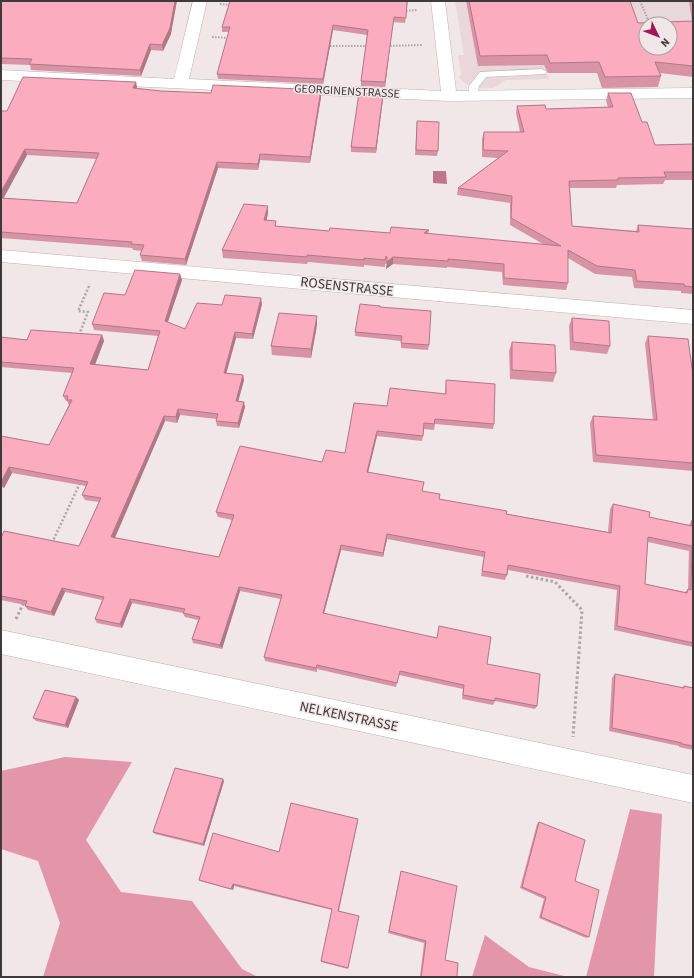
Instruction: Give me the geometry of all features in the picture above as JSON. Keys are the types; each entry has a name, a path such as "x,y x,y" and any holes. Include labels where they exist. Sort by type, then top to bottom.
{"street":[{"path":"180,84 200,2"},
{"path":"438,5 449,96"},
{"name":"GEORGINENSTRASSE","path":"1,75 449,96 693,93"},
{"name":"ROSENSTRASSE","path":"1,256 693,317"},
{"name":"NELKENSTRASSE","path":"3,643 693,789"}],"lane":[{"path":"474,96 474,86 483,74 542,72"}],"path":[{"path":"640,1 647,16"},
{"path":"200,2 237,5"},
{"path":"401,11 438,5"},
{"path":"192,37 230,38"},
{"path":"381,46 443,45"},
{"path":"326,46 373,46"},
{"path":"77,340 88,312 78,311 99,264"},
{"path":"51,544 81,481"},
{"path":"526,576 555,582 582,610 571,763"},
{"path":"3,643 24,601"}],"shaded area":[{"path":"455,1 693,1 693,26 678,25 678,16 638,16 638,56 647,56 650,72 547,73 549,79 506,80 493,88 480,88 463,82 459,77 461,75 458,55 464,55"},
{"path":"433,171 446,171 447,184 433,183"},
{"path":"65,757 132,762 86,840 121,892 192,901 242,969 258,977 43,977 60,923 38,861 1,849 1,771"},
{"path":"630,809 662,814 654,977 586,977"},
{"path":"485,935 529,967 568,977 472,977"}],"building":[{"path":"1,1 175,1 170,28 162,45 150,44 140,70 29,64 32,59 1,58"},
{"path":"230,1 407,1 406,18 394,17 385,82 361,81 368,30 333,25 323,79 217,74 230,27 222,27"},
{"path":"469,1 630,1 638,23 638,56 678,56 678,22 693,21 693,66 655,62 661,76 605,77 599,62 550,63 547,55 480,56"},
{"path":"23,77 136,82 133,88 161,91 211,93 213,85 321,90 310,157 260,154 258,164 217,162 185,259 140,255 144,245 131,244 132,242 1,232 1,198 77,203 99,153 25,149 1,192 1,111 7,111"},
{"path":"359,93 383,94 376,148 351,147"},
{"path":"608,93 631,93 642,122 647,122 655,145 693,144 693,172 664,172 666,177 569,181 572,226 639,232 638,225 693,229 693,287 685,286 684,284 637,281 635,270 597,266 568,250 568,283 504,278 504,264 448,259 448,261 393,257 387,262 386,256 385,260 364,258 364,260 222,250 244,204 268,206 264,220 276,221 275,226 329,231 330,228 390,233 391,227 429,230 424,233 561,246 511,218 512,196 458,188 508,151 483,150 484,132 524,132 517,106 545,105 546,109 613,107"},
{"path":"417,121 439,122 438,151 416,150"},
{"path":"135,270 180,274 165,321 185,329 197,303 222,305 225,295 261,298 252,334 235,332 224,373 243,375 236,401 244,402 238,423 216,421 218,414 178,409 176,417 164,416 111,537 219,557 234,515 216,512 240,446 322,462 326,450 345,453 354,403 387,406 390,388 446,394 446,380 495,384 494,424 435,419 434,424 424,423 423,436 377,431 367,472 424,482 422,491 440,494 439,499 507,511 506,514 611,533 613,504 650,512 649,517 692,526 693,520 693,643 617,626 620,586 508,565 507,575 482,571 485,552 387,534 383,553 341,545 323,613 437,638 439,626 491,637 487,664 540,674 537,706 495,698 495,701 463,695 464,685 400,671 397,683 317,665 316,668 264,657 282,595 239,587 220,645 192,639 200,617 183,613 185,609 130,599 120,624 95,619 104,597 62,588 51,612 25,606 27,601 1,596 1,538 4,531 79,546 101,498 82,495 88,482 9,467 1,482 1,436 49,445 72,400 67,400 68,396 63,396 74,368 1,362 1,337 27,340 31,330 102,335 90,364 148,370 160,331 92,324 104,293 125,295","holes":["648,537 692,546 691,590 688,589 687,593 645,584"]},
{"path":"360,304 431,311 429,345 401,343 402,336 355,332"},
{"path":"279,313 317,316 311,349 271,346"},
{"path":"572,318 609,321 610,346 573,342"},
{"path":"648,336 688,339 693,375 693,463 596,455 593,416 657,420"},
{"path":"512,342 555,345 556,373 512,370"},
{"path":"615,674 684,688 684,686 693,688 693,746 612,728"},
{"path":"45,690 76,697 65,725 33,718"},
{"path":"175,768 223,779 203,844 153,832"},
{"path":"291,803 358,819 338,911 359,916 348,968 321,961 332,909 233,884 231,889 199,880 213,833 279,852"},
{"path":"539,822 585,840 575,881 599,890 589,937 541,917 546,897 522,887"},
{"path":"401,871 457,886 445,960 458,963 457,977 421,977 426,941 389,931"}]}
